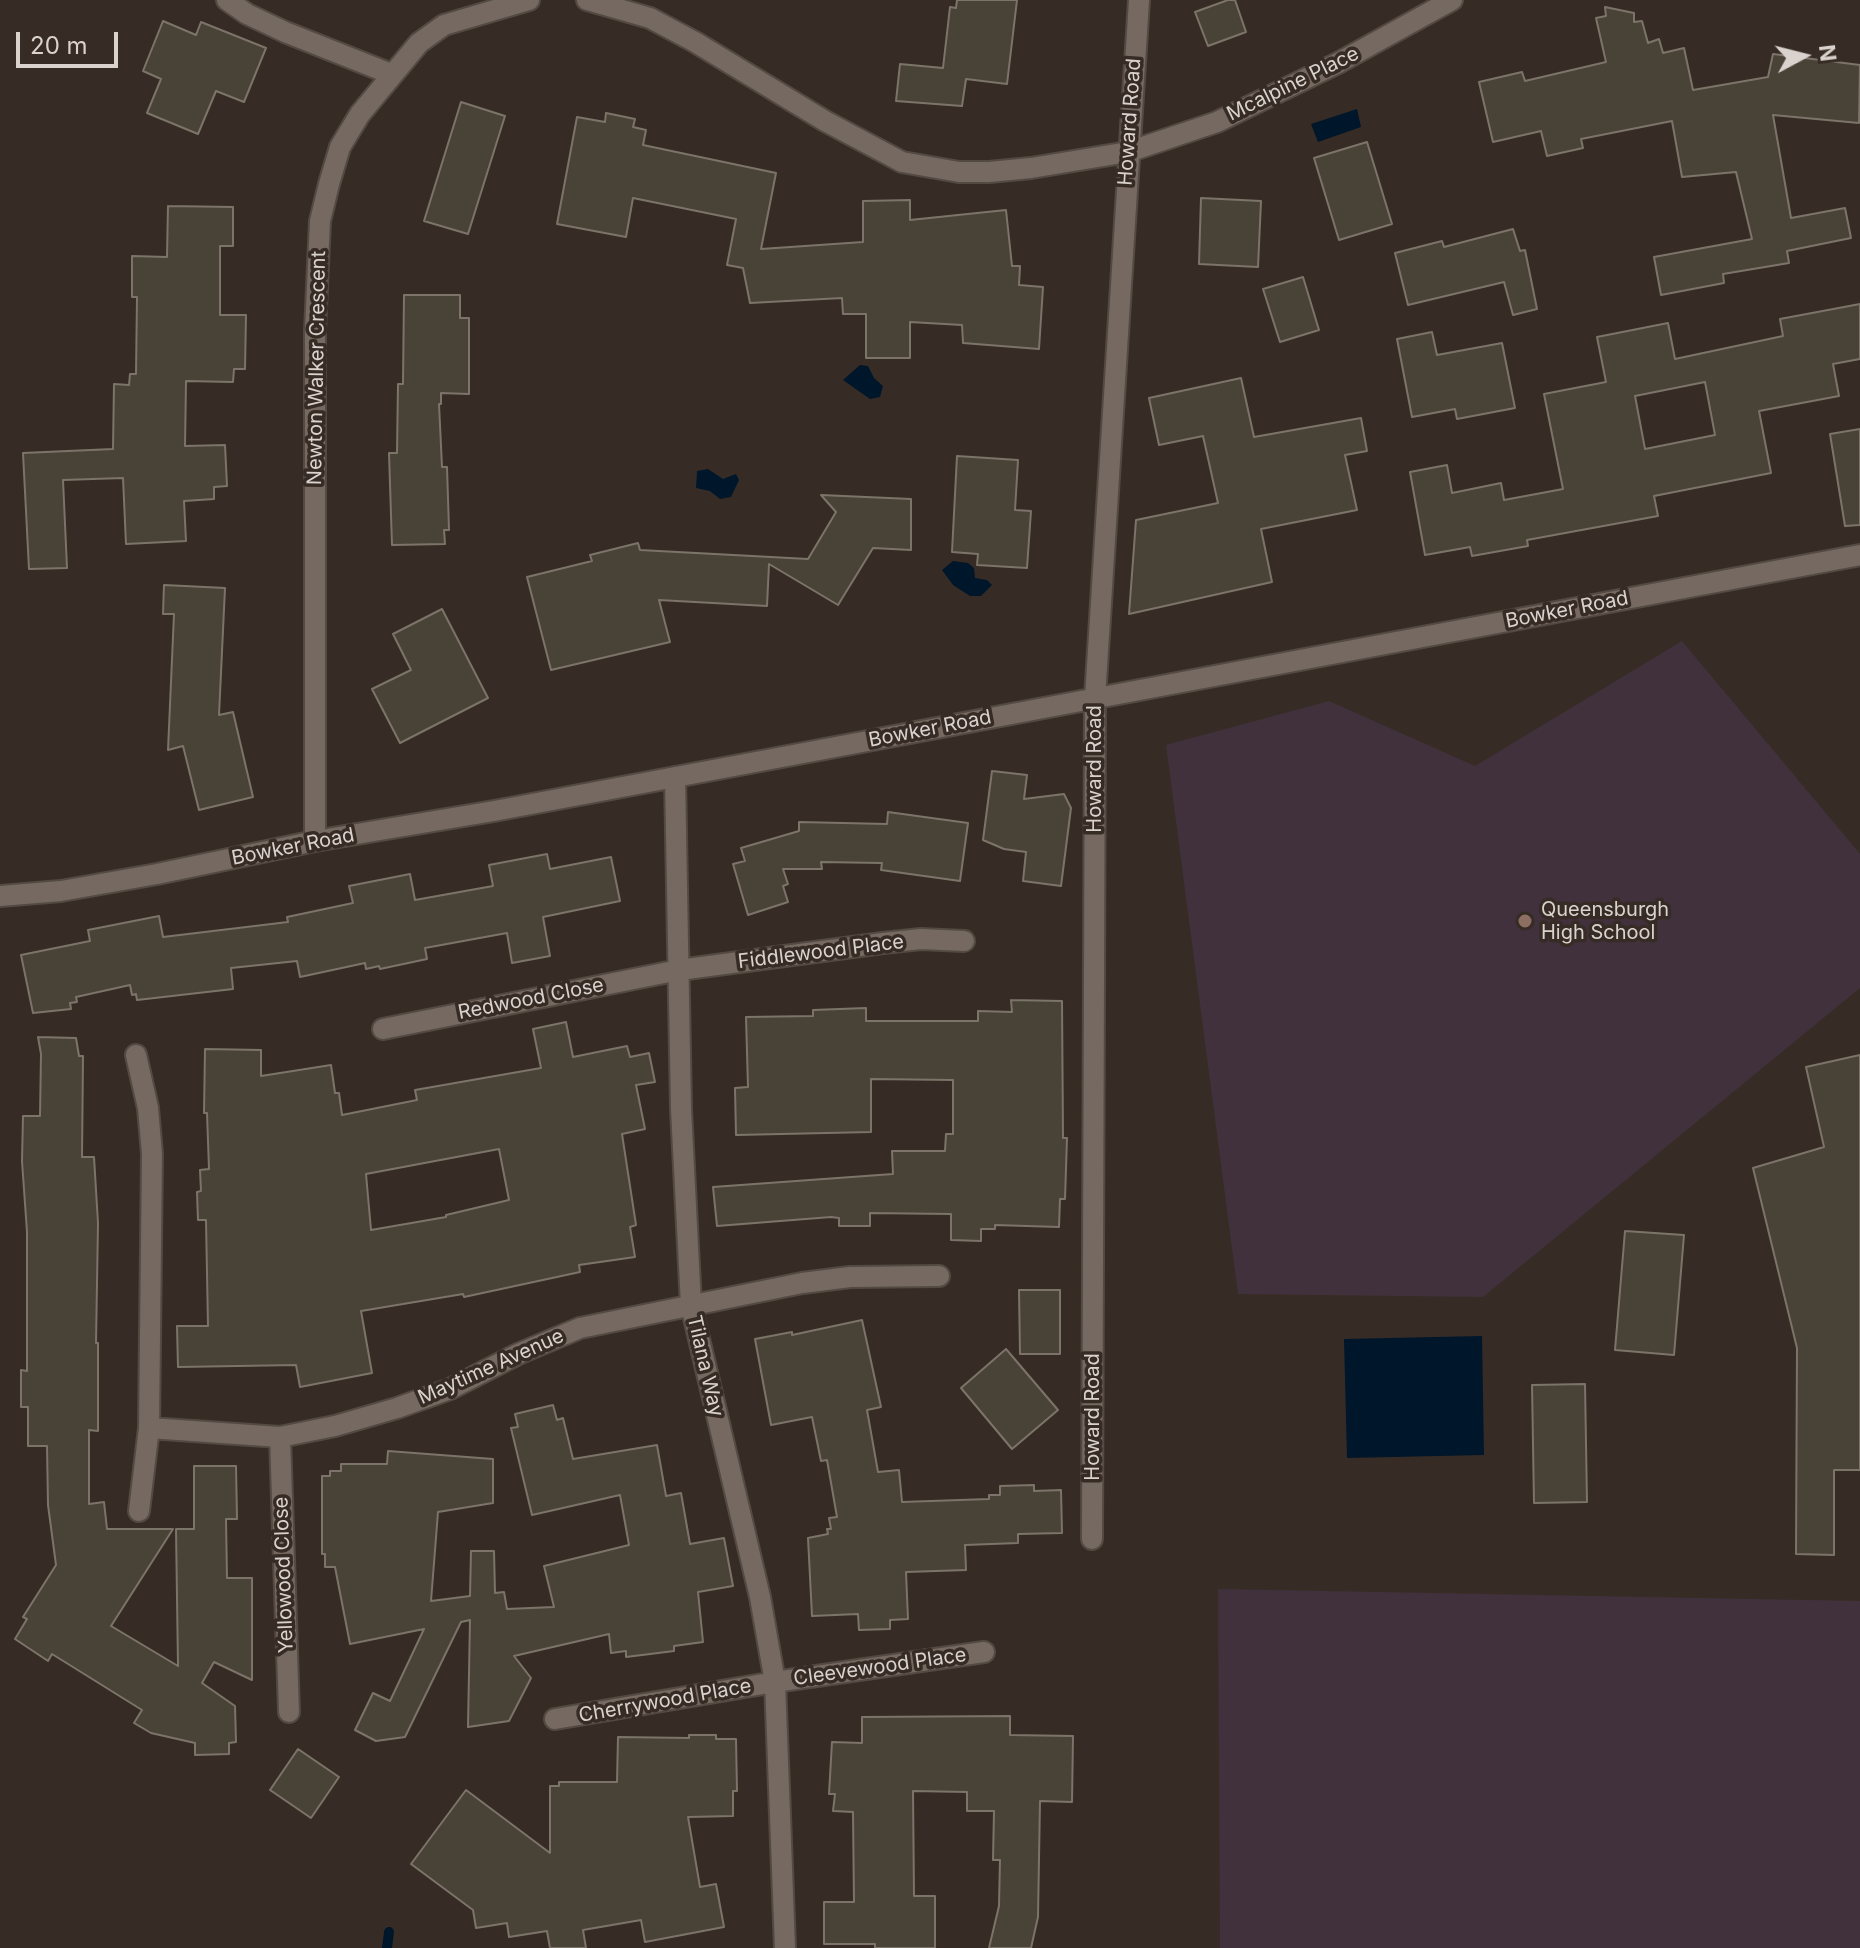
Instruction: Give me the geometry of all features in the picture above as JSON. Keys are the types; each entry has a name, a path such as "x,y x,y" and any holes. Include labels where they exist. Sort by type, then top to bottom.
{"street":[{"path":"227,0 247,14 285,32 391,74"},
{"name":"Newton Walker Crescent","path":"315,841 315,331 320,221 340,147 360,114 419,43 444,25 529,0"},
{"path":"587,0 650,18 825,121 902,162 959,172 989,172 1128,152"},
{"name":"Howard Road","path":"1092,1539 1095,698 1139,0"},
{"name":"Mcalpine Place","path":"1128,152 1217,122 1338,63 1452,0"},
{"name":"Bowker Road","path":"0,896 61,891 315,841 675,777 1860,555"},
{"name":"Tilana Way","path":"675,777 681,1109 691,1305 760,1597 775,1682 785,1948"},
{"name":"Fiddlewood Place","path":"679,970 921,939 964,941"},
{"name":"Redwood Close","path":"383,1029 679,970"},
{"path":"136,1055 148,1108 152,1154 149,1428 139,1511"},
{"name":"Maytime Avenue","path":"149,1428 280,1437 335,1426 450,1389 518,1354 580,1328 802,1283 850,1277 939,1276"},
{"name":"Yellowood Close","path":"280,1437 289,1712"},
{"name":"Cleevewood Place","path":"775,1682 984,1652"},
{"name":"Cherrywood Place","path":"555,1719 775,1682"}],"shaded area":[{"name":"Queensburgh High School","path":"1682,641 1860,854 1860,988 1483,1297 1238,1294 1166,745 1329,701 1475,766"},
{"path":"1218,1589 1860,1601 1860,1948 1220,1948"}],"water":[{"path":"1357,109 1361,127 1318,142 1311,124"},
{"path":"860,365 868,366 883,386 880,397 870,399 843,380"},
{"path":"708,469 723,479 736,474 739,480 731,497 720,499 710,491 696,488 697,471"},
{"path":"953,561 968,563 974,568 975,578 987,580 992,585 981,596 970,596 953,585 942,570"},
{"path":"1482,1336 1484,1455 1347,1458 1344,1339"}],"building":[{"path":"957,0 1017,0 1007,84 966,79 962,106 896,101 900,64 943,68 950,7 956,8"},
{"path":"1235,0 1246,32 1208,46 1195,12"},
{"path":"1605,7 1634,13 1634,22 1642,21 1648,43 1659,39 1663,53 1684,48 1693,90 1768,77 1773,54 1860,65 1859,123 1773,115 1791,218 1845,208 1851,238 1787,251 1789,263 1723,274 1724,283 1661,295 1654,257 1752,239 1736,172 1682,177 1672,121 1581,139 1583,148 1547,156 1541,131 1493,142 1479,82 1522,72 1525,81 1606,62 1596,18 1606,16"},
{"path":"163,21 196,35 201,22 266,48 244,102 216,91 198,134 147,113 161,79 143,71"},
{"path":"461,102 505,116 468,234 424,221"},
{"path":"606,113 635,119 633,127 646,130 643,145 776,173 761,249 863,242 863,201 910,200 910,220 1006,210 1012,266 1020,266 1019,285 1043,287 1039,349 963,343 962,325 910,322 910,358 866,358 866,314 843,314 842,298 750,303 743,268 727,265 736,219 633,198 626,237 557,224 577,117 605,122"},
{"path":"1367,142 1392,224 1339,240 1314,158"},
{"path":"1201,198 1261,201 1258,267 1199,264"},
{"path":"168,206 233,207 233,246 220,246 220,315 246,315 245,369 234,369 233,382 186,381 185,446 225,445 227,486 214,487 214,499 184,501 186,541 126,544 123,478 63,480 67,568 29,569 23,453 113,449 114,384 129,385 130,374 136,374 137,297 132,297 132,256 167,257"},
{"path":"1513,229 1520,251 1525,250 1537,309 1513,315 1504,282 1408,305 1395,253 1442,241 1444,247"},
{"path":"1303,277 1319,330 1280,342 1263,289"},
{"path":"404,295 460,295 460,318 469,318 469,394 441,393 439,404 442,467 447,467 449,530 444,530 445,544 392,545 389,453 397,453 398,384 403,384"},
{"path":"1860,304 1860,359 1833,364 1839,396 1759,411 1771,473 1654,496 1658,516 1527,540 1528,546 1472,556 1470,547 1425,555 1410,472 1447,465 1452,493 1501,483 1504,500 1563,489 1544,394 1606,382 1597,337 1668,323 1675,359 1783,336 1780,319","holes":["1705,382 1715,435 1645,449 1635,396"]},
{"path":"1432,332 1437,355 1502,343 1515,408 1457,419 1455,409 1412,417 1397,339"},
{"path":"1241,378 1254,437 1361,418 1367,451 1345,455 1357,510 1261,529 1272,582 1129,614 1136,520 1218,503 1203,436 1159,445 1149,398"},
{"path":"1860,429 1860,525 1845,526 1830,434"},
{"path":"957,456 1018,460 1015,510 1031,511 1027,568 977,565 978,554 952,552"},
{"path":"821,495 911,499 911,550 873,548 838,605 769,564 767,606 659,600 670,642 551,670 527,577 592,561 590,555 638,543 640,550 808,559 836,512"},
{"path":"164,585 225,588 219,715 233,712 253,797 199,810 183,746 168,750 174,614 163,614"},
{"path":"442,609 488,698 400,743 372,689 411,670 393,634"},
{"path":"992,771 1027,775 1024,799 1064,794 1071,808 1061,886 1023,881 1026,852 1004,849 983,840"},
{"path":"888,812 968,823 960,881 881,870 882,863 821,862 822,869 783,869 788,884 783,886 788,902 748,915 733,864 745,861 741,848 799,831 799,822 887,824"},
{"path":"547,854 550,869 611,857 620,901 543,917 550,956 512,963 507,933 425,948 427,959 380,969 379,966 366,969 365,963 300,977 297,961 231,968 233,989 137,1000 136,994 132,995 130,985 76,997 77,1002 70,1003 71,1009 33,1013 21,955 90,941 88,930 159,916 163,937 288,922 287,917 353,903 349,886 410,874 415,900 493,886 489,865"},
{"path":"1011,1000 1062,1001 1063,1138 1067,1138 1065,1199 1060,1199 1059,1227 995,1225 995,1229 981,1229 981,1241 951,1240 951,1214 870,1213 870,1226 839,1226 839,1218 831,1217 717,1226 713,1187 893,1174 892,1151 945,1151 946,1134 953,1134 953,1080 871,1079 871,1132 736,1135 735,1088 748,1087 746,1017 813,1016 813,1010 866,1008 866,1021 978,1021 978,1011 1012,1012"},
{"path":"566,1022 573,1057 627,1046 630,1057 649,1053 655,1082 636,1085 645,1129 622,1134 636,1225 630,1227 635,1257 579,1265 580,1272 464,1297 463,1294 361,1311 372,1373 300,1387 296,1365 178,1367 177,1326 208,1326 206,1220 198,1220 197,1192 201,1191 200,1170 209,1169 207,1113 204,1113 205,1049 261,1050 261,1076 331,1065 342,1115 417,1100 415,1090 541,1068 533,1029","holes":["499,1149 509,1200 446,1217 371,1230 366,1174"]},
{"path":"38,1037 76,1038 79,1056 83,1056 82,1157 94,1157 98,1223 98,1431 89,1430 89,1504 104,1502 107,1529 173,1529 111,1626 178,1666 176,1529 194,1529 194,1466 236,1466 237,1519 226,1519 227,1578 252,1578 252,1680 214,1662 202,1683 235,1706 236,1742 229,1743 229,1754 195,1755 195,1743 151,1733 134,1723 142,1710 52,1654 48,1661 15,1639 27,1619 23,1617 56,1565 48,1505 47,1446 28,1446 28,1407 21,1407 21,1370 27,1371 23,1116 40,1116 41,1054"},
{"path":"1860,1055 1860,1470 1834,1470 1834,1555 1796,1554 1797,1348 1753,1168 1824,1147 1806,1067"},
{"path":"1625,1231 1684,1235 1674,1355 1615,1350"},
{"path":"1019,1290 1060,1290 1060,1354 1020,1354"},
{"path":"862,1320 881,1407 867,1410 878,1472 899,1470 902,1502 989,1499 989,1495 1000,1495 1000,1486 1034,1485 1034,1491 1061,1490 1062,1533 1018,1534 1018,1543 965,1545 966,1570 906,1572 908,1619 890,1620 890,1629 859,1630 858,1614 812,1616 808,1538 828,1534 827,1529 831,1529 829,1518 837,1517 827,1460 821,1461 812,1417 771,1425 755,1339 792,1332 792,1335"},
{"path":"1006,1349 1058,1410 1012,1449 961,1388"},
{"path":"1585,1384 1587,1502 1534,1503 1532,1385"},
{"path":"553,1405 557,1420 563,1418 573,1459 657,1445 666,1496 681,1493 690,1544 724,1538 733,1586 698,1592 703,1642 674,1646 674,1651 626,1657 626,1651 611,1653 609,1634 514,1656 531,1678 509,1721 468,1727 470,1620 461,1622 405,1737 376,1741 355,1730 373,1693 390,1701 424,1629 350,1644 335,1567 325,1567 325,1554 322,1554 322,1476 330,1476 330,1471 341,1471 341,1464 387,1464 388,1451 493,1459 493,1503 438,1512 431,1601 470,1596 471,1551 494,1551 495,1593 504,1592 507,1609 554,1607 544,1566 629,1545 620,1495 532,1515 511,1428 518,1427 515,1414"},
{"path":"1010,1716 1010,1735 1073,1736 1072,1802 1040,1801 1038,1917 1031,1948 989,1948 999,1906 1000,1860 993,1860 994,1811 967,1811 967,1792 913,1791 914,1896 935,1896 935,1948 824,1944 824,1902 854,1902 853,1812 833,1811 835,1794 829,1794 832,1742 862,1743 862,1717"},
{"path":"689,1735 736,1739 737,1791 733,1791 733,1816 688,1817 700,1887 716,1884 724,1927 645,1942 641,1920 583,1930 586,1948 550,1948 547,1931 509,1937 507,1923 476,1928 473,1910 411,1864 466,1790 550,1853 550,1786 559,1786 559,1782 617,1782 618,1737 689,1738"},
{"path":"298,1749 339,1777 311,1818 270,1790"}],"waterway":[{"path":"387,1948 389,1932"}],"place":[{"name":"Queensburgh High School","path":"1525,921"}]}
